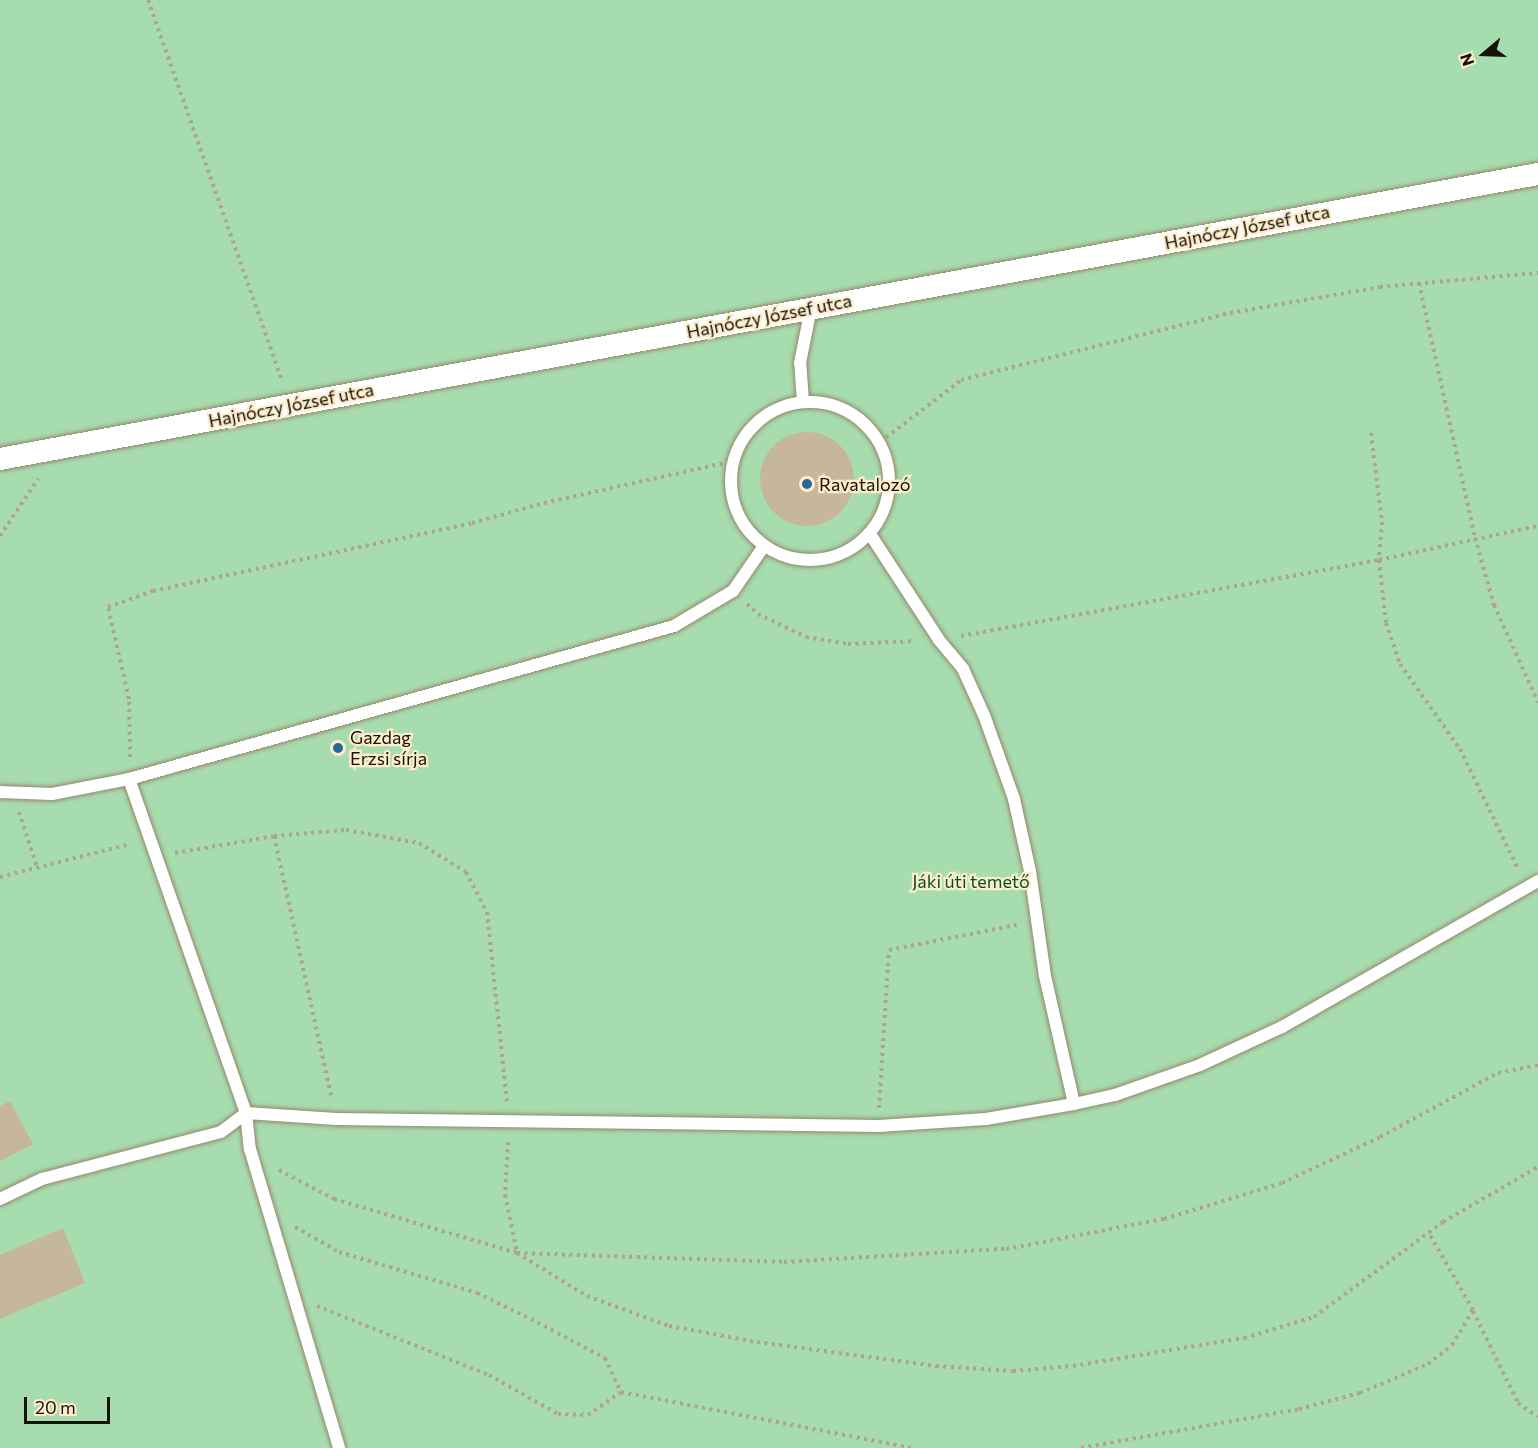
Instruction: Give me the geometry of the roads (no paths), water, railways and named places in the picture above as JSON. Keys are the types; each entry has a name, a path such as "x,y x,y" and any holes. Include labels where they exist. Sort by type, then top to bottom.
{"street":[{"name":"Hajnóczy József utca","path":"0,459 1538,174"}],"lane":[{"path":"803,402 801,363 811,308"},
{"path":"803,402 826,403 848,411 866,424 880,442 888,465 889,490 883,513 870,534 848,552 819,561 790,559 764,546 742,523 731,493 733,461 742,439 759,420 779,408 803,402"},
{"path":"870,534 939,640 963,669 1010,789 1074,1104"},
{"path":"6,791 52,794 129,779 674,626 733,591 764,546"},
{"path":"129,779 153,857 246,1113 250,1149 339,1448"},
{"path":"0,1199 42,1179 221,1132 246,1113 336,1119 879,1126 986,1119 1074,1104 1115,1095 1200,1065 1282,1027 1533,885"}],"place":[{"name":"Ravatalozó","path":"807,484"},
{"name":"Gazdag Erzsi sírja","path":"338,748"}],"park label":[{"name":"Jáki úti temető","path":"971,881"}]}
